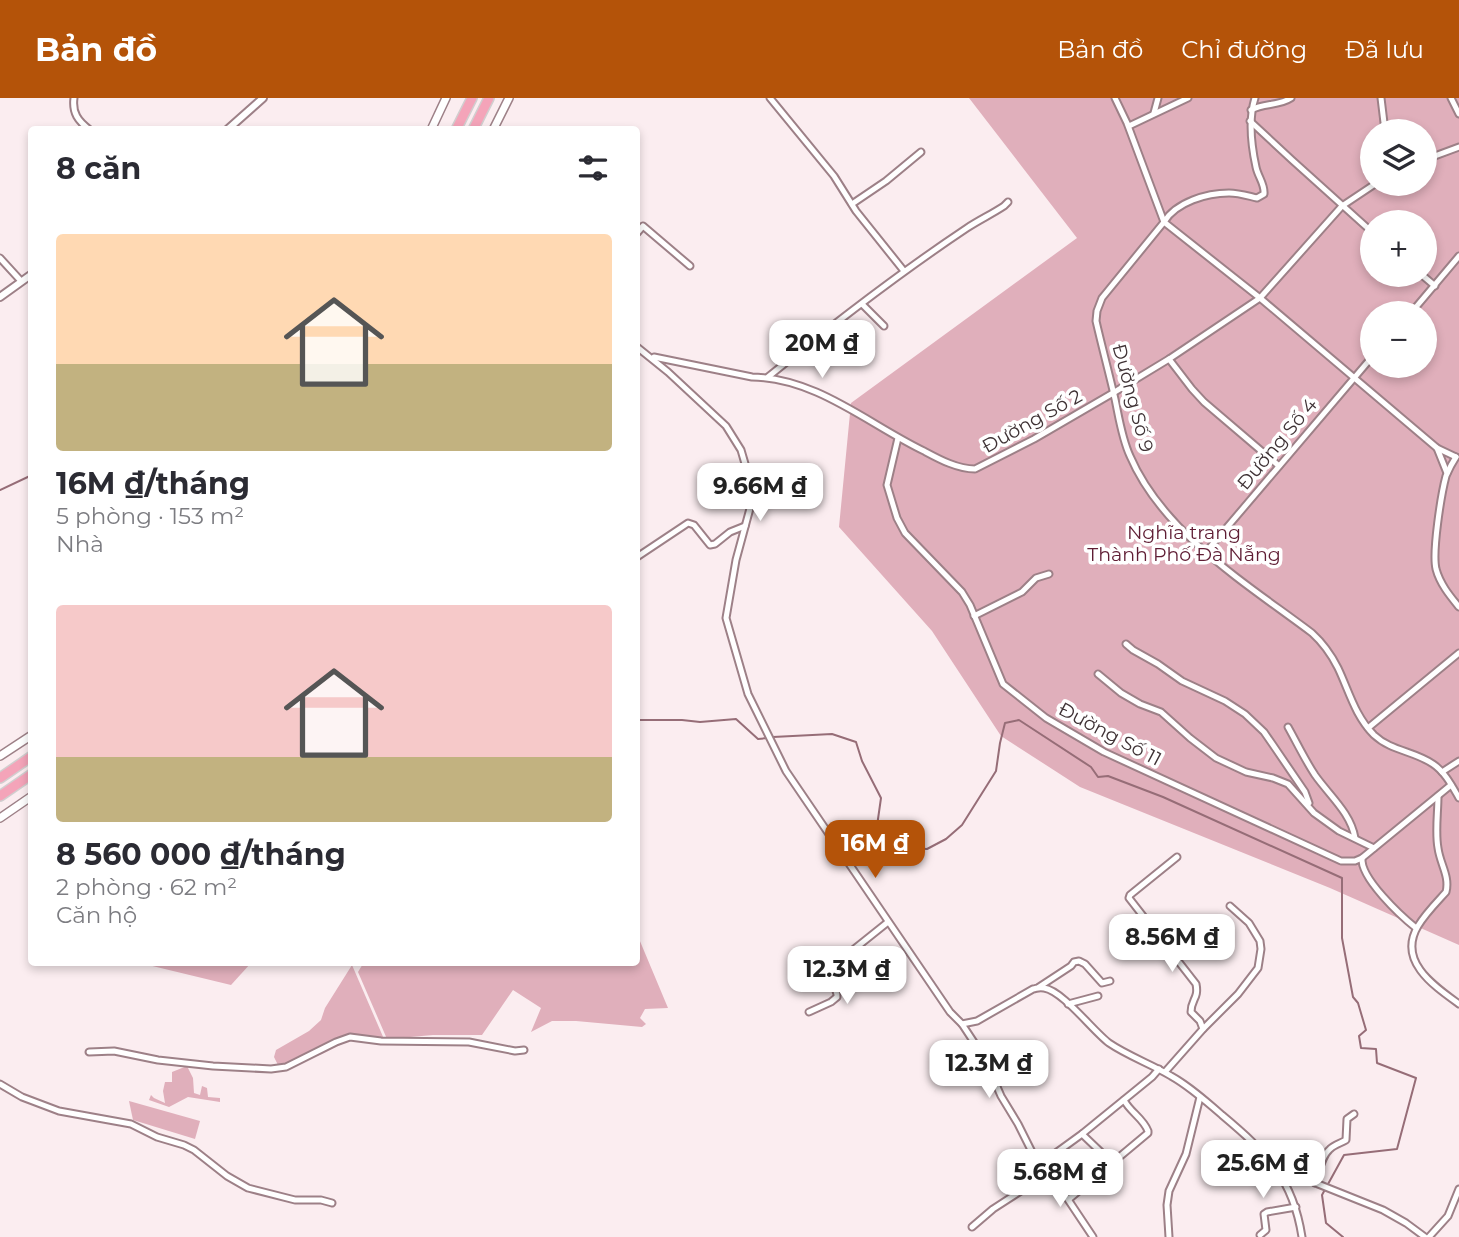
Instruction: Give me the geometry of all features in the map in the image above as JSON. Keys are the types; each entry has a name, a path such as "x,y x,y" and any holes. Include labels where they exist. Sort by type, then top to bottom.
{"highway":[{"path":"458,126 472,98"},
{"path":"475,126 489,98"},
{"path":"0,778 28,759"},
{"path":"0,796 28,778"}],"main road":[{"path":"433,126 446,98"},
{"path":"495,126 509,98"},
{"path":"0,756 28,738"},
{"path":"0,818 28,799"}],"street":[{"path":"74,98 76,117 86,126"},
{"path":"232,126 264,98"},
{"path":"771,98 834,176 852,204 904,271"},
{"path":"1115,98 1129,126 1164,222 1260,298 1437,449 1458,456 1447,473 1434,552 1441,582 1459,607"},
{"path":"1154,113 1158,98"},
{"path":"1129,126 1188,98"},
{"path":"1255,98 1250,120 1360,222"},
{"path":"1251,110 1264,104 1279,104 1291,98"},
{"path":"1381,98 1384,119"},
{"path":"1451,98 1459,114"},
{"name":"Đường Số 9","path":"1250,120 1256,170 1264,186 1264,194 1257,198 1227,193 1202,197 1169,213 1102,298 1096,321 1125,443 1138,472 1171,519 1206,552 1312,633 1337,666 1356,712 1368,728 1390,747 1427,760 1442,772 1459,798"},
{"path":"1437,155 1459,147"},
{"path":"852,204 921,152"},
{"name":"Đường Số 2","path":"650,357 795,384 824,395 898,439 964,468 975,469 1114,393 1260,298 1342,206 1360,194"},
{"path":"768,377 904,271 1008,201"},
{"path":"640,230 643,226 690,266"},
{"path":"1437,284 1459,256"},
{"path":"0,258 21,281"},
{"path":"0,296 28,277"},
{"path":"1421,301 1434,287"},
{"path":"862,304 884,326"},
{"path":"640,349 726,426 741,450 752,501 736,560 726,618 748,694 774,748 786,771 888,922 985,1059 1001,1096 1038,1164 1039,1173 1036,1179 972,1227"},
{"path":"1169,359 1204,402 1279,466"},
{"name":"Đường Số 4","path":"1206,552 1360,370"},
{"name":"Đường Số 11","path":"898,439 887,485 897,518 905,533 962,592 1003,684 1046,718 1115,757 1341,861 1362,858"},
{"path":"1437,449 1447,473"},
{"path":"640,554 688,523 694,525 710,545 745,526"},
{"path":"974,616 1022,592 1036,578 1049,574"},
{"path":"1126,644 1182,681 1225,701 1245,714 1273,745 1305,792 1310,808"},
{"path":"1368,728 1459,653"},
{"path":"1098,674 1140,704 1161,712 1216,758 1246,772 1287,784 1314,813 1374,848"},
{"path":"1288,727 1313,772 1346,815 1355,838"},
{"path":"1442,772 1459,761"},
{"path":"1416,928 1399,915 1368,877 1361,864 1362,858 1451,785"},
{"path":"1438,796 1438,849 1447,876 1446,892 1416,928 1411,949 1416,964 1434,986 1459,1004"},
{"path":"1177,857 1129,898 1196,984 1198,993 1191,1012 1200,1021 1203,1029"},
{"path":"1038,1164 1082,1134 1162,1071 1238,994 1258,968 1260,940 1249,923 1230,906"},
{"path":"813,975 828,970 888,922"},
{"path":"962,1024 976,1021 1027,991 1039,987 1074,962 1085,964 1102,983 1110,981"},
{"path":"809,1012 821,1008 837,997 838,993 828,970"},
{"path":"1039,987 1050,990 1068,1004 1107,1042 1162,1071 1200,1097 1292,1171 1317,1184 1384,1210 1427,1237 1448,1216 1459,1189"},
{"path":"1068,1004 1098,996"},
{"path":"89,1052 114,1051 158,1060 271,1069 286,1067 350,1037 381,1041 468,1042 516,1051 524,1050"},
{"path":"0,1084 22,1097 59,1111 131,1124 157,1138 184,1145 248,1188 295,1200 321,1200 332,1203"},
{"path":"1169,1237 1169,1191 1186,1154 1200,1097"},
{"path":"1069,1199 1134,1146 1148,1130 1124,1100"},
{"path":"1317,1184 1321,1163 1327,1152 1346,1140 1347,1119 1354,1114"},
{"path":"1082,1134 1114,1161"},
{"path":"1248,1137 1284,1180 1296,1207 1302,1237"},
{"path":"1039,1173 1047,1182 1061,1189 1093,1237"},
{"path":"1260,1236 1266,1230 1264,1214 1296,1207"}],"green space":[{"name":"Nghĩa trang Thành Phố Đà Nẵng","path":"969,98 1459,98 1459,945 1330,888 1080,787 1001,736 932,631 839,527 851,403 1077,238"},
{"path":"640,941 668,1008 645,1009 640,1018 646,1024 642,1027 552,1021 531,1032 541,1008 513,990 482,1035 387,1039 358,972 362,966 640,966"},
{"path":"152,966 248,966 231,985"},
{"path":"352,966 384,1039 358,1036 322,1054 280,1069 274,1057 276,1050 309,1031 321,1020 325,1008"},
{"path":"187,1066 193,1078 194,1093 200,1095 202,1086 207,1088 208,1097 220,1098 220,1102 188,1097 169,1107 149,1100 151,1095 165,1103 165,1082 172,1082 172,1072"},
{"path":"129,1101 200,1121 195,1139 133,1120"}],"waterway":[{"path":"0,490 28,477"},
{"path":"640,720 700,722 736,719 758,739 768,738"},
{"path":"773,737 832,734 856,742 862,761 881,798 877,826 889,838 890,858 911,848 927,849 946,839 962,825 996,771 1005,723 1019,720 1091,767 1098,777 1108,776 1163,797 1342,878 1342,938 1353,997 1358,1003 1366,1030 1359,1036 1361,1048 1376,1049 1377,1063 1416,1078 1397,1149 1344,1155 1322,1195 1326,1223 1343,1237"}]}
